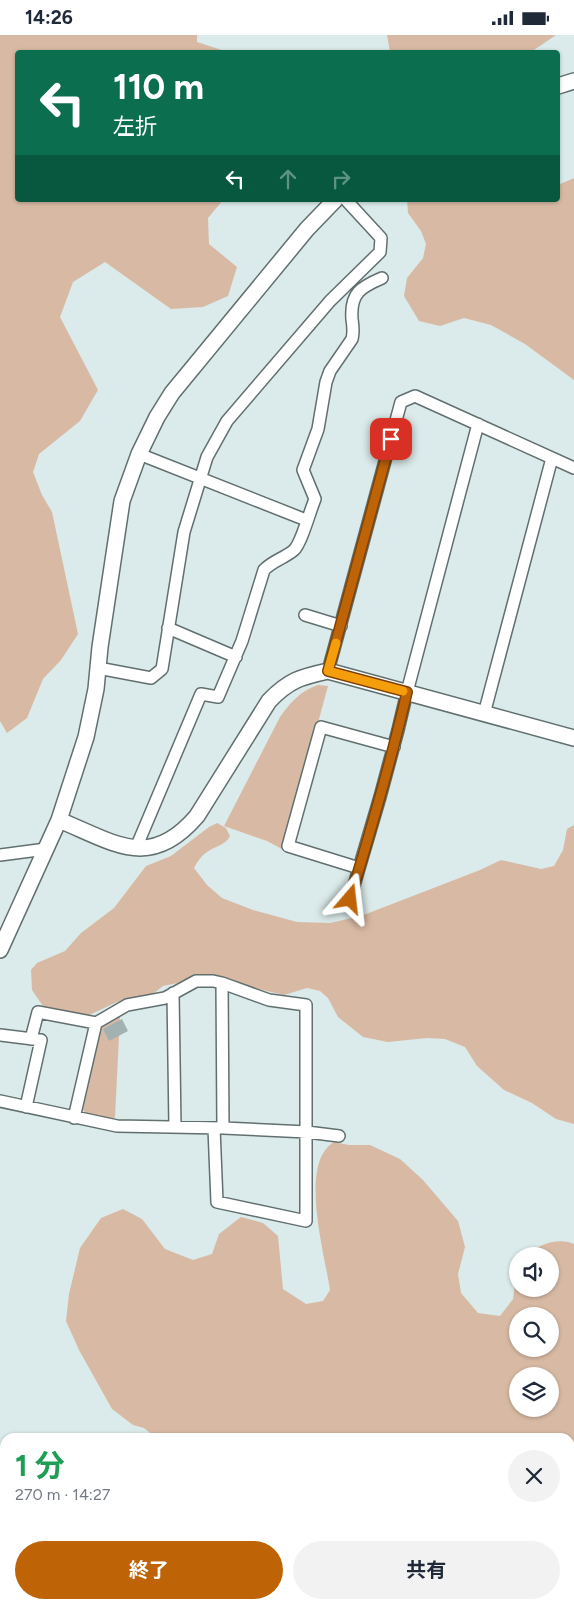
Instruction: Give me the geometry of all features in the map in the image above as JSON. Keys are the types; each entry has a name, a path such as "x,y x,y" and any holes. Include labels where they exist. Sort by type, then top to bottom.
{"street":[{"path":"560,85 574,81"},
{"path":"0,950 60,820 86,737 122,501 139,455 157,417 172,393 307,229 333,202"},
{"path":"98,668 151,678 162,669 184,532 207,457 227,421 330,301 380,252 381,238 348,202"},
{"path":"136,848 201,693 218,697 236,657 264,570 268,565 296,549 300,543 306,520 315,499 303,470 318,429 326,382 332,367 352,339 354,333 352,305 354,298 360,289 367,284 382,278"},
{"path":"328,671 401,402 414,396 574,468"},
{"path":"350,899 394,747 478,424"},
{"path":"139,455 306,520"},
{"path":"484,714 552,458"},
{"path":"305,615 341,626"},
{"path":"168,628 236,657"},
{"path":"60,820 119,844 136,848 150,848 164,844 187,828 208,800 269,701 287,684 297,679 328,671 574,738"},
{"path":"359,868 288,846 318,736 321,727 394,747"},
{"path":"0,855 46,849"},
{"path":"31,1039 38,1012 96,1023 127,1005 165,998 196,981 213,981 222,983 269,1000 306,1005 306,1221 217,1202 222,983"},
{"path":"173,993 175,1127"},
{"path":"74,1117 96,1023"},
{"path":"0,1035 41,1040 26,1107"},
{"path":"0,1101 117,1126 307,1132 339,1136"}],"shaded area":[{"path":"0,35 197,35 197,42 222,50 15,50 15,202 221,202 208,218 209,244 237,267 228,296 203,307 171,309 105,262 73,282 60,317 98,390 80,421 39,454 33,472 42,495 52,512 78,634 61,660 43,679 27,718 7,733 0,721"},
{"path":"387,35 556,35 534,50 390,50"},
{"path":"574,178 574,380 525,344 491,325 464,318 440,326 419,321 404,296 407,278 423,258 426,244 421,231 408,213 407,202 560,202 560,184"},
{"path":"318,685 328,686 284,848 282,849 267,841 224,826 280,717 296,698 306,690"},
{"path":"217,823 226,828 230,836 223,843 203,855 194,868 207,885 222,898 253,910 297,922 330,923 361,916 501,860 541,869 554,866 563,850 567,829 574,825 574,1124 556,1119 532,1103 504,1090 477,1066 465,1047 445,1039 427,1038 388,1042 363,1037 338,1017 328,998 320,991 307,988 284,995 245,986 229,978 207,977 163,986 153,994 140,999 117,1002 87,1016 69,1015 43,1006 32,990 31,970 37,963 65,951 81,933 114,908 146,866 171,856"},
{"path":"120,1016 115,1117 110,1119 86,1113 83,1110 101,1026"},
{"path":"334,1142 349,1145 370,1145 400,1159 423,1180 458,1221 465,1247 458,1274 461,1293 478,1313 500,1316 513,1297 559,1297 559,1247 538,1247 562,1241 574,1244 574,1433 150,1433 144,1428 133,1425 112,1409 79,1350 66,1321 69,1294 80,1248 101,1218 123,1209 142,1219 165,1249 193,1260 212,1254 219,1234 241,1217 263,1223 278,1236 283,1289 306,1304 323,1301 330,1290 320,1233 316,1189 317,1169 323,1153"}],"building":[{"path":"122,1019 128,1031 109,1041 103,1029"}],"slow traffic":[{"path":"336,643 328,671 403,691"}],"route":[{"path":"350,899 380,797 407,692 328,671 391,439"}]}
